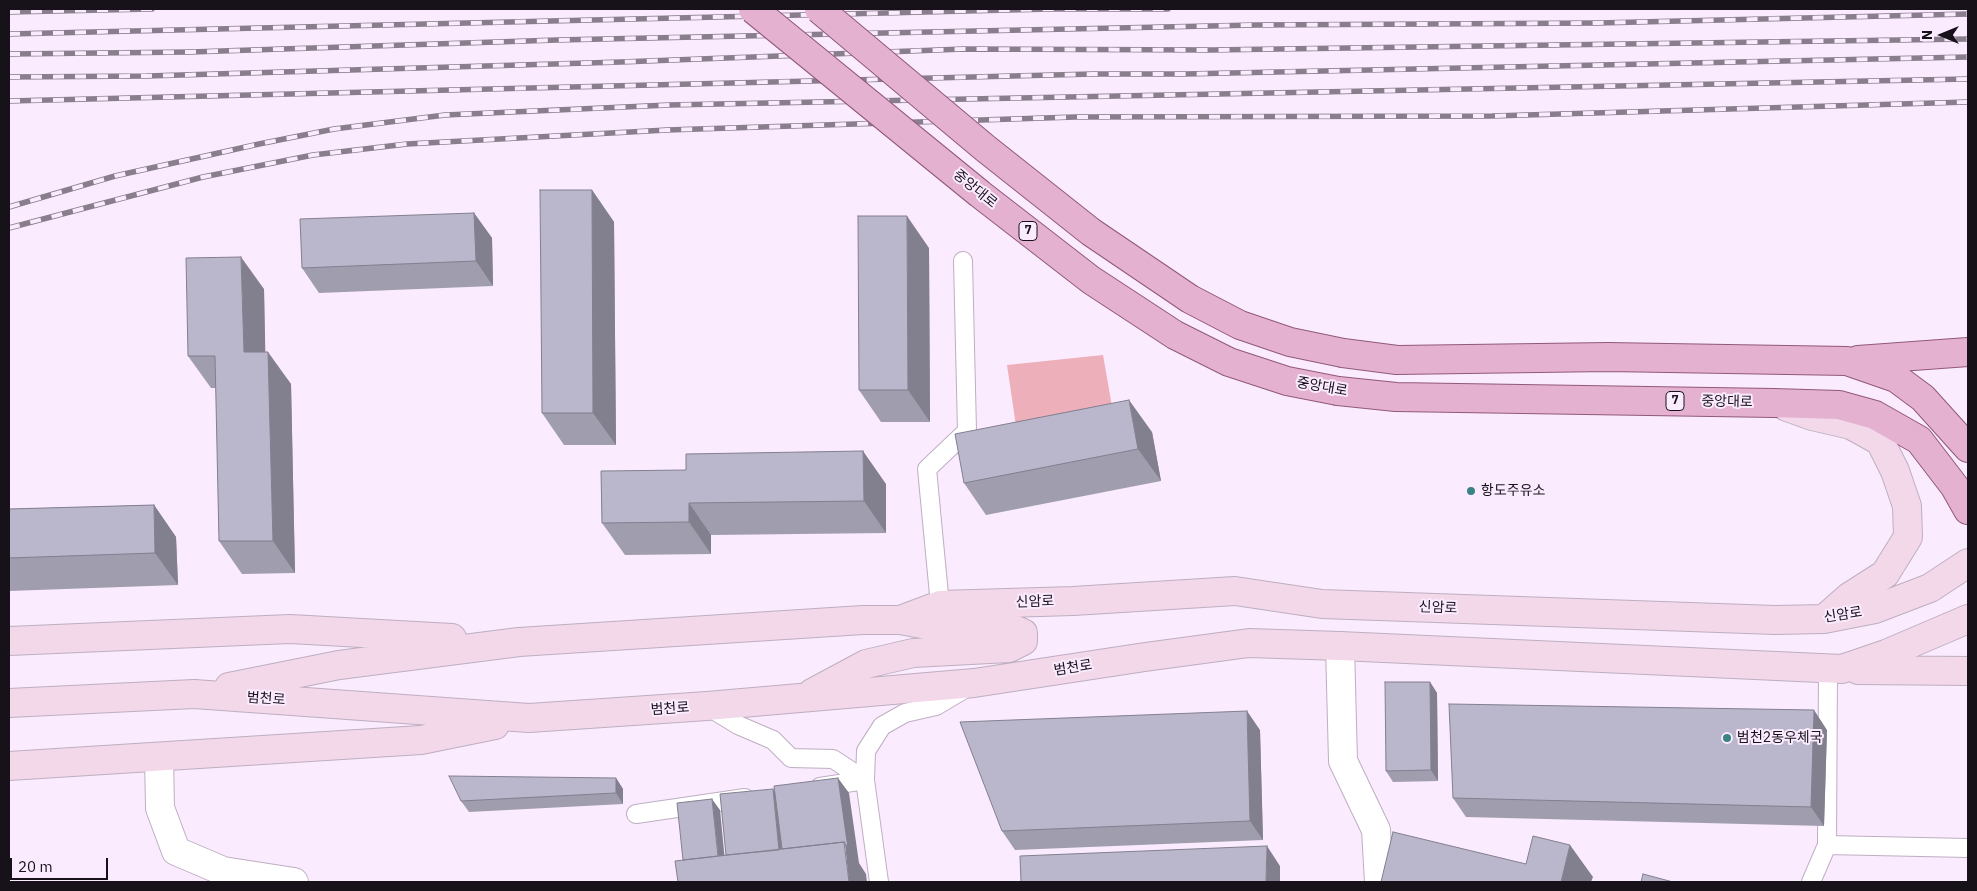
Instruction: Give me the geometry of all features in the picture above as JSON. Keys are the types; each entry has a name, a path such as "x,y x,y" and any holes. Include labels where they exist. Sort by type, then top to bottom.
{"main road":[{"name":"중앙대로","path":"753,9 988,200 1091,280 1175,335 1237,364 1287,381 1338,391 1396,397 1839,405 1875,415 1919,440 1955,488 1968,510"},
{"path":"819,9 985,148 1090,232 1182,293 1240,326 1290,342 1343,353 1397,360 1608,357 1847,361 1968,352"},
{"path":"1847,361 1896,378 1923,398 1968,448"},
{"path":"1774,403 1812,416 1851,425 1880,441 1895,471 1907,506 1908,537 1886,574 1849,596 1824,619"},
{"name":"신암로","path":"900,620 940,605 1235,591 1322,604 1775,620 1824,619 1875,609 1930,588 1968,563"},
{"path":"1835,669 1886,654 1968,619"},
{"name":"범천로","path":"194,694 339,665 519,642 863,620 900,620"},
{"path":"804,698 866,664 913,654 1009,648 1023,641 1023,633 1009,626 949,629 900,620"},
{"path":"9,641 290,629 519,642"},
{"name":"범천로","path":"9,703 194,694 529,718 707,706 974,684 1249,643 1340,646"},
{"path":"1340,646 1835,669 1968,671"},
{"path":"9,766 421,740 529,718"}],"street":[{"path":"1340,646 1343,761 1376,830 1379,882"},
{"path":"159,757 160,808 176,851 222,871 294,882"}],"lane":[{"path":"940,605 927,469 967,431 963,261"},
{"path":"1811,882 1827,845 1835,669"},
{"path":"879,882 865,780 866,752 882,726 905,713 936,706 974,684"},
{"path":"707,706 738,724 773,740 791,758 832,758 865,780"},
{"path":"808,789 865,780"},
{"path":"636,814 760,796"},
{"path":"1827,845 1968,848"}],"shaded area":[{"path":"1103,355 1113,412 1016,426 1007,365"}],"building":[{"path":"540,190 592,190 593,413 542,413"},
{"path":"474,213 476,261 302,268 300,219"},
{"path":"858,216 907,216 908,390 859,390"},
{"path":"241,257 244,352 268,352 273,541 219,541 215,356 188,356 186,258"},
{"path":"1129,400 1138,449 964,483 955,434"},
{"path":"863,451 864,501 689,503 689,522 602,523 601,471 686,470 686,454"},
{"path":"154,505 155,553 9,558 9,509"},
{"path":"1385,682 1430,682 1431,770 1386,771"},
{"path":"1449,704 1814,710 1811,807 1453,798"},
{"path":"1247,711 1250,821 1002,831 960,722"},
{"path":"449,776 616,778 616,793 461,801"},
{"path":"838,778 848,848 844,842 782,849 774,786"},
{"path":"773,789 779,850 726,855 720,794"},
{"path":"712,799 718,856 683,860 677,803"},
{"path":"1393,832 1526,864 1533,836 1570,845 1561,882 1381,882"},
{"path":"844,842 849,882 678,882 675,861"},
{"path":"1267,846 1266,882 1021,882 1020,856"},
{"path":"1643,874 1673,882 1641,882"}],"railway":[{"path":"9,12 152,9"},
{"path":"9,34 1051,9 1168,9"},
{"path":"9,54 191,52 557,40 1256,25 1598,23 1968,14"},
{"path":"9,77 147,76 621,62 964,49 1211,50 1968,39"},
{"path":"9,101 1093,74 1185,74 1968,57"},
{"path":"9,207 115,176 259,144 334,129 445,115 669,105 1968,79"},
{"path":"9,228 203,177 313,155 407,144 667,130 1075,117 1492,116 1968,102"}],"place":[{"name":"항도주유소","path":"1471,491"},
{"name":"범천2동우체국","path":"1727,738"}]}
